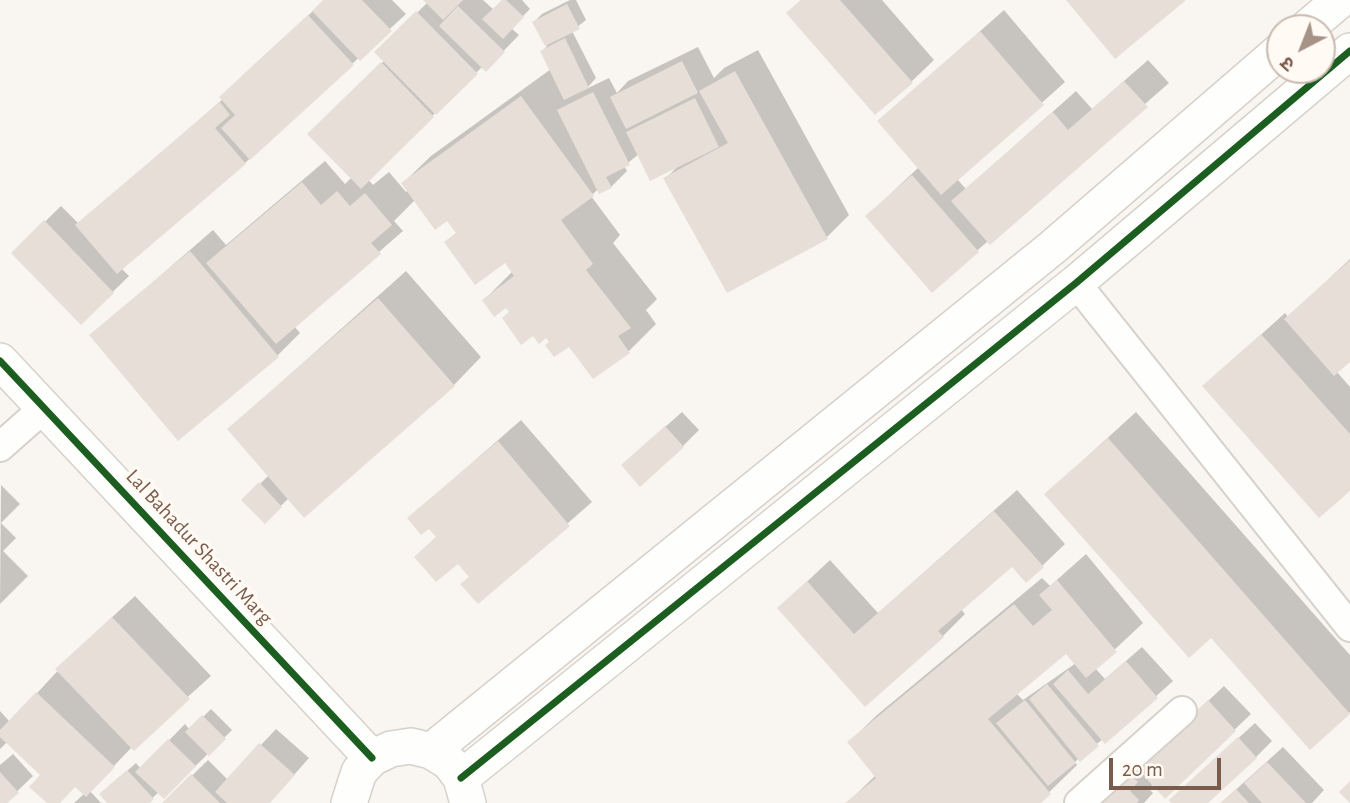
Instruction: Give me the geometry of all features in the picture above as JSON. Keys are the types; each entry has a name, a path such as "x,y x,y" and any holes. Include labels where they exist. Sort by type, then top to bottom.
{"street":[{"path":"349,803 359,772 372,758 391,749 411,746 431,751 449,762 464,790 1076,283 1350,51"},
{"path":"431,751 1053,247 1266,63"},
{"path":"1076,283 1350,627"},
{"name":"Lal Bahadur Shastri Marg","path":"0,361 372,758"},
{"path":"0,447 44,408"},
{"path":"1079,803 1182,711"}],"building":[{"path":"323,0 362,0 392,31 360,61 312,11"},
{"path":"423,0 463,0 443,20"},
{"path":"502,0 506,0 524,17 503,39 482,19"},
{"path":"801,0 840,0 913,83 875,115 786,13"},
{"path":"1066,0 1186,0 1115,59"},
{"path":"567,4 580,29 545,46 532,22"},
{"path":"458,6 505,52 486,72 439,26"},
{"path":"416,11 478,74 436,115 374,52"},
{"path":"308,15 354,65 250,160 221,128 235,115 219,97"},
{"path":"980,31 1044,105 941,195 877,121"},
{"path":"565,38 589,88 564,100 540,51"},
{"path":"682,61 698,93 626,129 610,97"},
{"path":"381,62 434,117 361,189 307,134"},
{"path":"735,71 828,239 727,293 663,178 728,143 699,91"},
{"path":"1124,81 1148,107 990,245 951,201 1053,112 1068,130"},
{"path":"593,92 630,165 606,177 612,188 599,194 557,110"},
{"path":"521,96 594,196 561,220 593,264 586,270 631,328 618,336 630,353 593,379 569,347 554,357 545,345 549,342 546,338 539,344 533,336 521,345 502,318 509,312 506,308 494,317 482,300 514,276 505,263 475,285 444,242 456,233 447,221 435,230 401,183"},
{"path":"695,98 719,147 650,181 626,132"},
{"path":"220,102 230,115 215,128 246,164 117,274 75,225"},
{"path":"912,175 979,252 932,293 865,216"},
{"path":"302,182 321,205 337,191 350,206 365,193 392,225 371,243 381,254 276,344 206,263"},
{"path":"44,220 114,293 81,325 11,253"},
{"path":"190,251 279,357 178,441 89,335"},
{"path":"1350,260 1350,362 1334,376 1284,319"},
{"path":"378,298 455,386 304,518 227,429"},
{"path":"1261,334 1350,434 1350,491 1319,518 1202,386"},
{"path":"665,426 684,447 640,487 621,465"},
{"path":"1108,438 1350,714 1310,750 1211,638 1189,658 1044,494"},
{"path":"498,441 570,526 478,604 460,584 469,577 458,564 436,582 414,557 436,537 429,529 421,535 407,518"},
{"path":"259,482 282,507 265,524 241,500"},
{"path":"994,511 1044,567 1026,583 1012,567 938,631 944,637 865,707 777,608 807,581 854,634"},
{"path":"1057,580 1117,652 1086,678 1066,654 988,719 1051,794 1041,803 845,803 876,778 847,742 1014,604 1033,626 1052,610 1039,595"},
{"path":"112,617 190,699 134,751 55,669"},
{"path":"1126,661 1158,698 1105,744 1053,684 1068,670 1088,694"},
{"path":"1047,684 1099,746 1080,762 1029,699"},
{"path":"36,692 115,767 86,797 75,787 60,803 47,803 29,787 40,775 0,737 0,730"},
{"path":"1025,700 1076,763 1048,786 996,723"},
{"path":"1208,700 1236,731 1165,799 1136,767"},
{"path":"202,715 226,739 209,756 185,732"},
{"path":"1238,737 1257,758 1208,803 1171,803 1169,800"},
{"path":"168,739 196,766 164,799 135,772"},
{"path":"259,743 295,775 270,803 227,803 215,792"},
{"path":"1267,762 1306,803 1262,803 1244,783"},
{"path":"1121,766 1138,782 1130,791 1139,800 1137,803 1086,803"},
{"path":"127,770 154,799 150,803 107,803 99,794"},
{"path":"0,772 19,793 7,803 0,803"},
{"path":"191,774 220,803 162,803"},
{"path":"1350,781 1350,803 1339,792"},
{"path":"1236,789 1249,803 1220,803"}],"cycle path":[{"path":"461,778 1076,283 1350,51"},
{"path":"0,361 372,758"}]}
